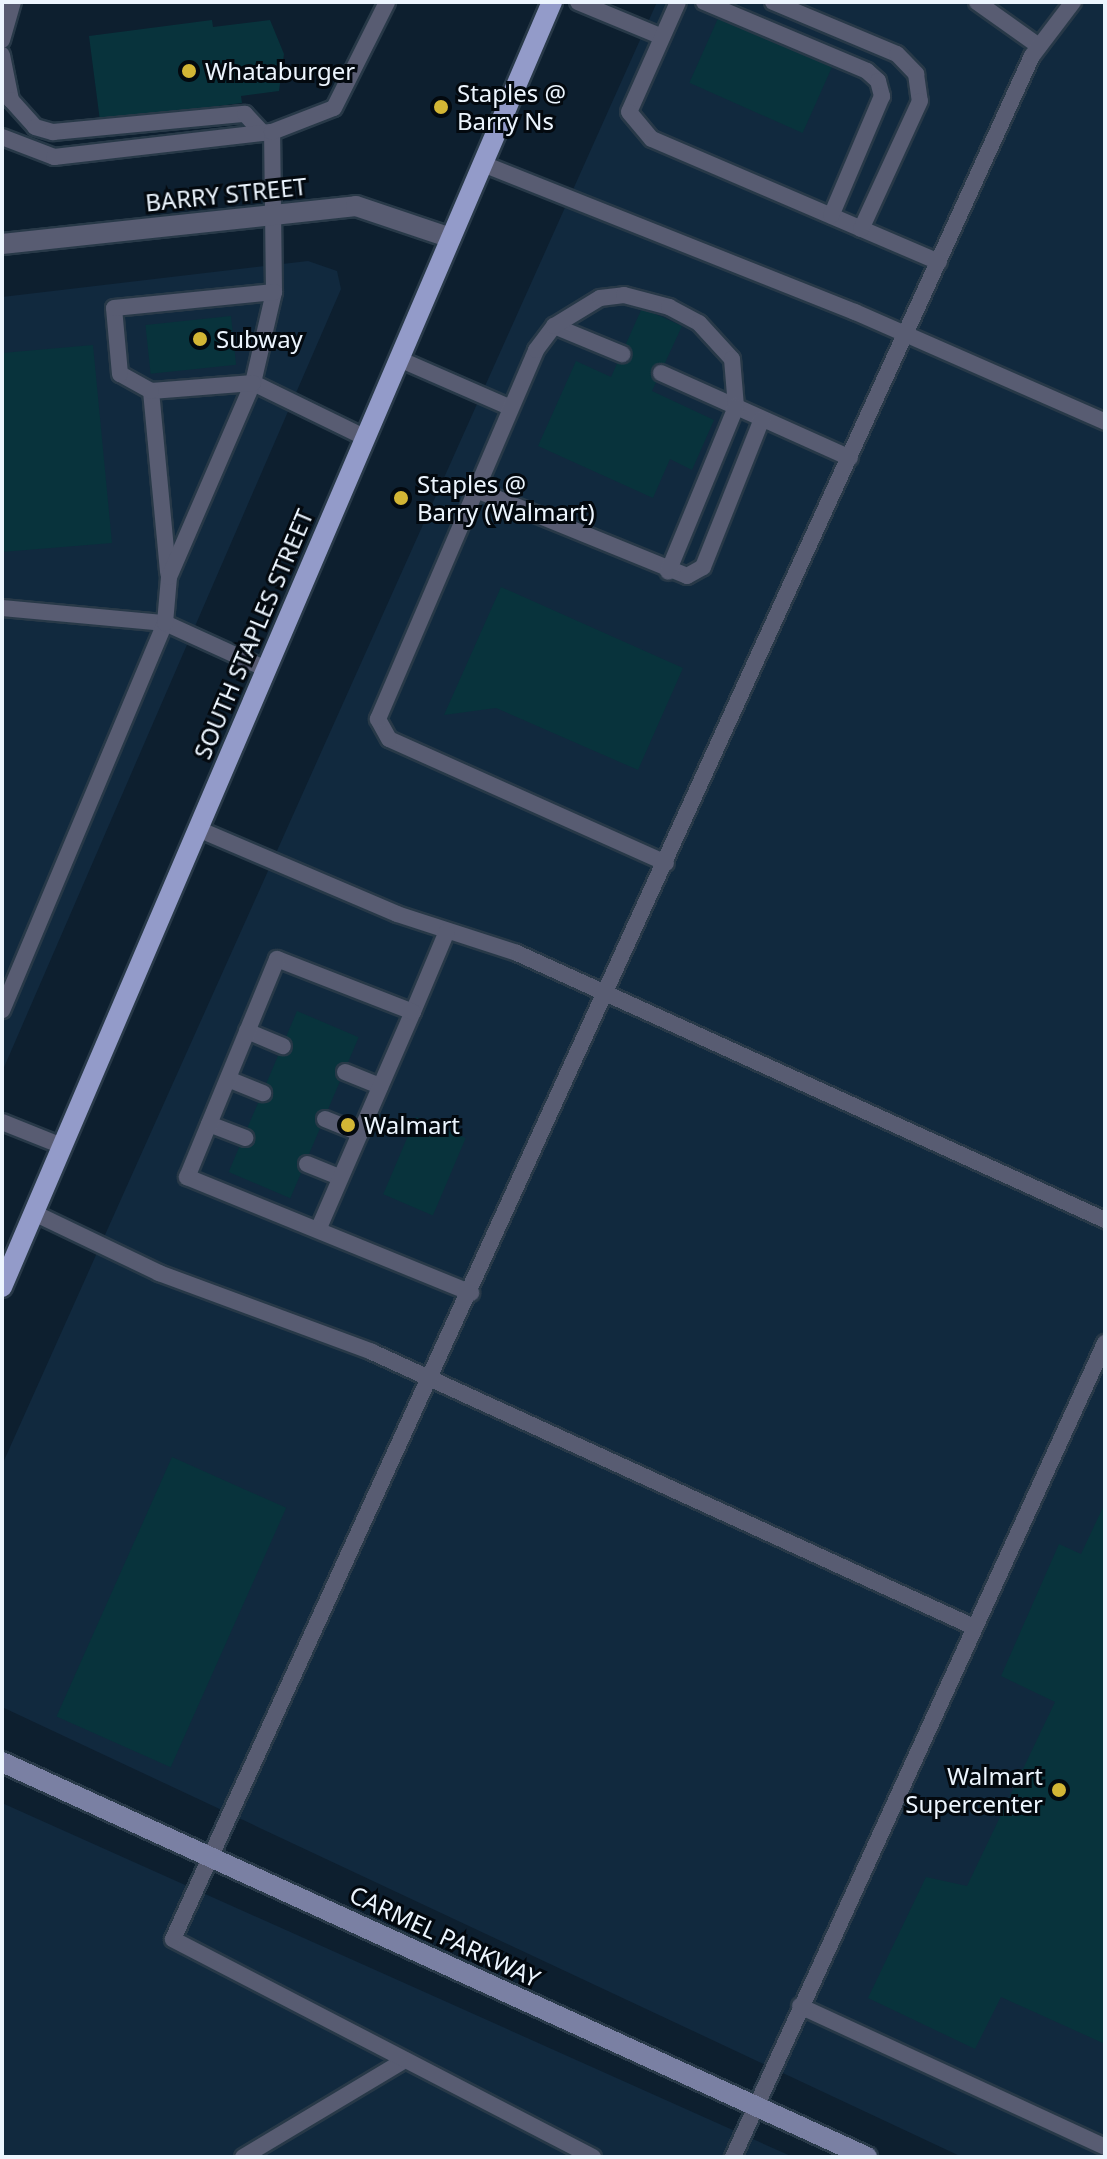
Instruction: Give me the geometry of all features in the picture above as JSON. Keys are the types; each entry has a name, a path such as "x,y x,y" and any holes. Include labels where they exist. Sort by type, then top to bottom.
{"main road":[{"name":"SOUTH STAPLES STREET","path":"2,1287 552,2"}],"street":[{"name":"BARRY STREET","path":"2,244 356,206 451,238"},
{"name":"CARMEL PARKWAY","path":"2,1762 867,2157"},
{"path":"2,1774 26,1773"}],"lane":[{"path":"2,40 13,2"},
{"path":"2,137 54,157 267,132 334,108 387,2"},
{"path":"578,2 662,37"},
{"path":"678,2 629,112 652,139 939,262"},
{"path":"704,2 867,71 878,81 882,96 831,216"},
{"path":"773,2 897,54 916,74 920,101 861,229"},
{"path":"977,2 1039,46"},
{"path":"593,2157 173,1939 215,1859 1039,46 1073,2"},
{"path":"2,55 11,100 35,127 53,132 245,114 267,132 275,215 274,292 253,383 169,577"},
{"path":"483,164 906,334 1105,422"},
{"path":"274,292 114,308 120,374 151,391 253,383 366,438"},
{"path":"666,863 379,730 378,719 509,407 554,326 600,298 635,296 669,307 699,323 732,359 736,407 668,572"},
{"path":"554,326 622,354"},
{"path":"399,359 509,407"},
{"path":"661,373 850,458"},
{"path":"2,1010 165,623 169,577 151,391"},
{"path":"474,489 668,572 687,576 703,567 762,419"},
{"path":"2,608 165,623 266,669"},
{"path":"198,829 447,931 517,953 1105,1220"},
{"path":"318,1230 447,931"},
{"path":"413,1012 277,959 187,1177 471,1293"},
{"path":"247,1031 283,1046"},
{"path":"345,1072 380,1086"},
{"path":"228,1079 263,1093"},
{"path":"325,1119 360,1133"},
{"path":"2,1122 62,1146"},
{"path":"209,1124 245,1138"},
{"path":"307,1164 340,1177"},
{"path":"34,1213 159,1273 432,1379 974,1627"},
{"path":"733,2157 1105,1343"},
{"path":"800,2006 1105,2147"},
{"path":"243,2157 405,2060"}],"shaded area":[{"path":"657,2 1105,2 1105,2157 962,2157 2,1707 2,1465"},
{"path":"308,261 337,271 341,289 2,1072 2,297"},
{"path":"2,1803 793,2157 2,2157"}],"building":[{"path":"719,16 832,66 803,133 689,83"},
{"name":"Whataburger","path":"212,20 213,27 270,20 284,54 279,91 241,96 242,103 100,121 89,36"},
{"path":"642,308 682,326 652,391 714,420 692,470 670,459 653,498 538,446 576,361 611,377"},
{"path":"231,316 236,365 151,374 145,325"},
{"path":"93,345 112,543 2,552 2,353"},
{"path":"501,587 683,668 638,770 496,708 444,715"},
{"path":"297,1011 359,1037 290,1198 229,1172"},
{"path":"416,1117 466,1138 433,1215 383,1194"},
{"path":"172,1457 286,1508 171,1767 56,1716"},
{"name":"Walmart Supercenter","path":"1105,1503 1105,2044 1001,1997 975,2049 868,1998 926,1877 967,1886 1055,1702 1001,1676 1059,1544 1081,1554"}],"place":[{"name":"Whataburger","path":"189,71"},
{"name":"Staples @ Barry Ns","path":"441,107"},
{"name":"Subway","path":"200,339"},
{"name":"Staples @ Barry (Walmart)","path":"401,498"},
{"name":"Walmart","path":"348,1125"},
{"name":"Walmart Supercenter","path":"1059,1790"}]}
